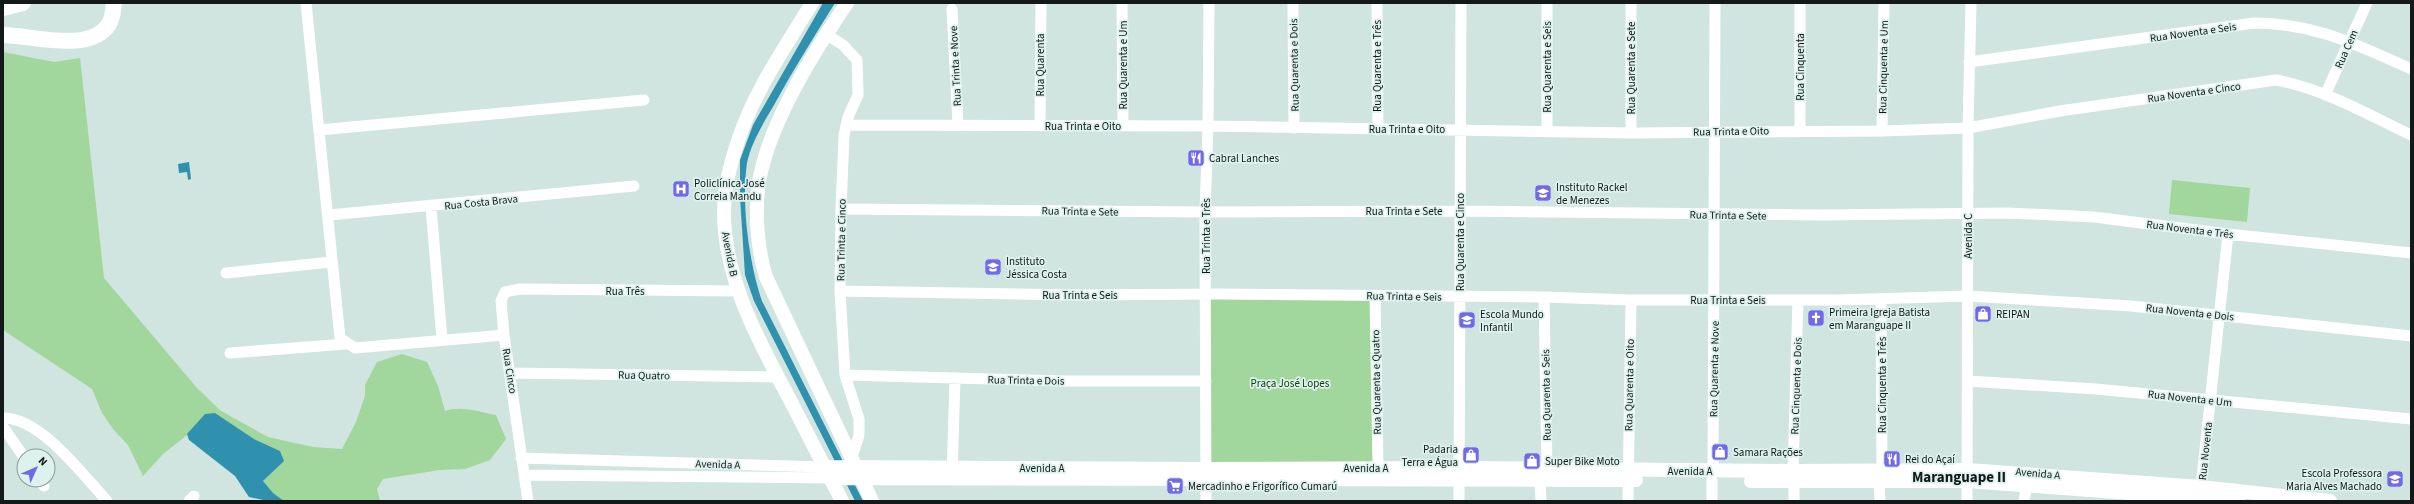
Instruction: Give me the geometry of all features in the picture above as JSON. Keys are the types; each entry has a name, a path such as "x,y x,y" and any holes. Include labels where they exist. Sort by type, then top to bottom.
{"highway":[{"path":"3,8 23,3"},
{"path":"3,35 83,41 104,30 109,24 114,3"}],"main road":[{"name":"Avenida B","path":"812,3 751,109 739,138 732,164 724,212 726,237 733,273 747,315 778,377 829,472 842,501"},
{"path":"847,3 794,89 776,128 763,167 757,206 762,264 766,277 855,470 872,501"},
{"name":"Avenida A","path":"1207,475 1378,468 1459,474"},
{"name":"Avenida A","path":"829,472 855,470 952,473 1207,475 1968,475 2201,487 2330,501"},
{"name":"Avenida A","path":"2028,478 2211,500 2238,501"}],"street":[{"path":"306,3 328,215 331,262 340,338 346,344 355,348 442,339 504,335"},
{"name":"Rua Quarenta","path":"1040,126 1041,3"},
{"name":"Rua Quarenta e Um","path":"1122,3 1123,126"},
{"name":"Rua Trinta e Três","path":"1206,501 1205,212 1208,126 1209,3"},
{"name":"Rua Quarenta e Dois","path":"1293,3 1294,128"},
{"name":"Rua Quarenta e Três","path":"1377,3 1378,130"},
{"name":"Rua Quarenta e Cinco","path":"1459,501 1461,3"},
{"name":"Rua Quarenta e Seis","path":"1547,3 1548,131"},
{"name":"Rua Quarenta e Sete","path":"1631,3 1631,133"},
{"name":"Rua Quarenta e Nove","path":"1712,501 1715,300 1712,215 1715,3"},
{"name":"Rua Cinquenta","path":"1800,3 1800,130"},
{"name":"Rua Cinquenta e Um","path":"1882,131 1884,3"},
{"name":"Avenida C","path":"1967,501 1968,128 1969,62 1973,3"},
{"name":"Rua Cem","path":"2325,95 2367,3"},
{"name":"Rua Trinta e Nove","path":"952,9 958,124"},
{"name":"Rua Noventa e Seis","path":"1969,62 2254,23 2301,26 2349,42 2411,69"},
{"name":"Rua Trinta e Cinco","path":"827,35 843,45 857,60 858,95 846,125 841,209 840,291 845,375 859,419 855,470"},
{"name":"Rua Noventa e Cinco","path":"1968,128 2060,111 2276,80 2299,84 2411,135"},
{"path":"319,130 644,100"},
{"name":"Rua Trinta e Oito","path":"846,125 958,124 1040,126 1208,126 1631,133 1800,130 1882,131 1968,128"},
{"name":"Rua Costa Brava","path":"328,215 431,207 634,186"},
{"path":"431,207 442,339"},
{"name":"Rua Trinta e Sete","path":"841,209 1205,212 1460,211 1712,215 1968,214"},
{"name":"Rua Noventa e Três","path":"1968,214 2008,213 2094,217 2228,234 2411,253"},
{"name":"Rua Noventa","path":"2211,500 2201,487 2218,316 2228,234"},
{"path":"226,273 331,262"},
{"name":"Rua Três","path":"510,290 739,291"},
{"name":"Rua Cinco","path":"510,290 502,294 501,301 504,335 511,373 521,458 528,501"},
{"name":"Rua Trinta e Seis","path":"840,291 1082,295 1206,294 1544,297 1631,300 1798,300 1968,296"},
{"name":"Rua Quarenta e Quatro","path":"1375,296 1378,468"},
{"name":"Rua Noventa e Dois","path":"1968,296 2124,306 2411,336"},
{"name":"Rua Quarenta e Seis","path":"1541,501 1544,475 1544,297"},
{"name":"Rua Cinquenta e Três","path":"1880,501 1881,299"},
{"name":"Rua Quarenta e Oito","path":"1628,501 1631,300"},
{"name":"Rua Cinquenta e Dois","path":"1794,501 1793,476 1798,300"},
{"path":"230,354 346,344"},
{"name":"Rua Quatro","path":"511,373 778,377"},
{"name":"Rua Trinta e Dois","path":"845,375 1206,381"},
{"path":"952,473 954,378"},
{"name":"Rua Noventa e Um","path":"1968,381 2096,389 2411,419"},
{"path":"4,418 19,448"},
{"path":"4,418 28,425 54,445 107,501"},
{"name":"Avenida A","path":"521,458 829,472"},
{"name":"Avenida A","path":"524,475 829,472"},
{"path":"2024,501 2028,478"}],"green space":[{"path":"3,52 54,62 80,58 104,278 197,388 221,411 268,437 313,447 342,449 356,422 365,396 365,385 377,362 402,354 427,362 438,386 445,411 451,409 464,409 496,415 506,439 490,460 465,469 439,470 383,479 377,489 380,501 276,501 263,481 283,461 280,451 254,439 215,413 163,454 143,476 128,445 113,429 102,413 92,389 3,330"},
{"path":"2172,180 2250,188 2247,222 2169,214"},
{"name":"Praça José Lopes","path":"1205,296 1376,297 1375,471 1207,469"}],"water":[{"path":"823,3 835,3 762,126 749,155 745,179 747,233 753,269 762,301 863,501 855,501 754,301 745,275 740,197 740,160 753,125"},
{"path":"189,162 191,179 188,180 187,172 179,173 178,164"},
{"path":"215,413 254,439 280,451 284,461 263,481 273,493 284,501 268,501 249,497 235,476 189,440 187,434 205,414"}],"place":[{"name":"Cabral Lanches","path":"1196,158"},
{"name":"Policlínica José Correia Mandu","path":"681,189"},
{"name":"Instituto Rackel de Menezes","path":"1543,193"},
{"name":"Instituto Jéssica Costa","path":"993,267"},
{"name":"REIPAN","path":"1983,314"},
{"name":"Primeira Igreja Batista em Maranguape II","path":"1816,318"},
{"name":"Escola Mundo Infantil","path":"1467,320"},
{"name":"Samara Rações","path":"1720,452"},
{"name":"Padaria Terra e Água","path":"1471,455"},
{"name":"Rei do Açaí","path":"1892,459"},
{"name":"Super Bike Moto","path":"1532,461"},
{"name":"Escola Professora Maria Alves Machado","path":"2395,479"},
{"name":"Mercadinho e Frigorífico Cumarú","path":"1175,486"}],"district":[{"name":"Maranguape II","path":"1959,477"}]}
